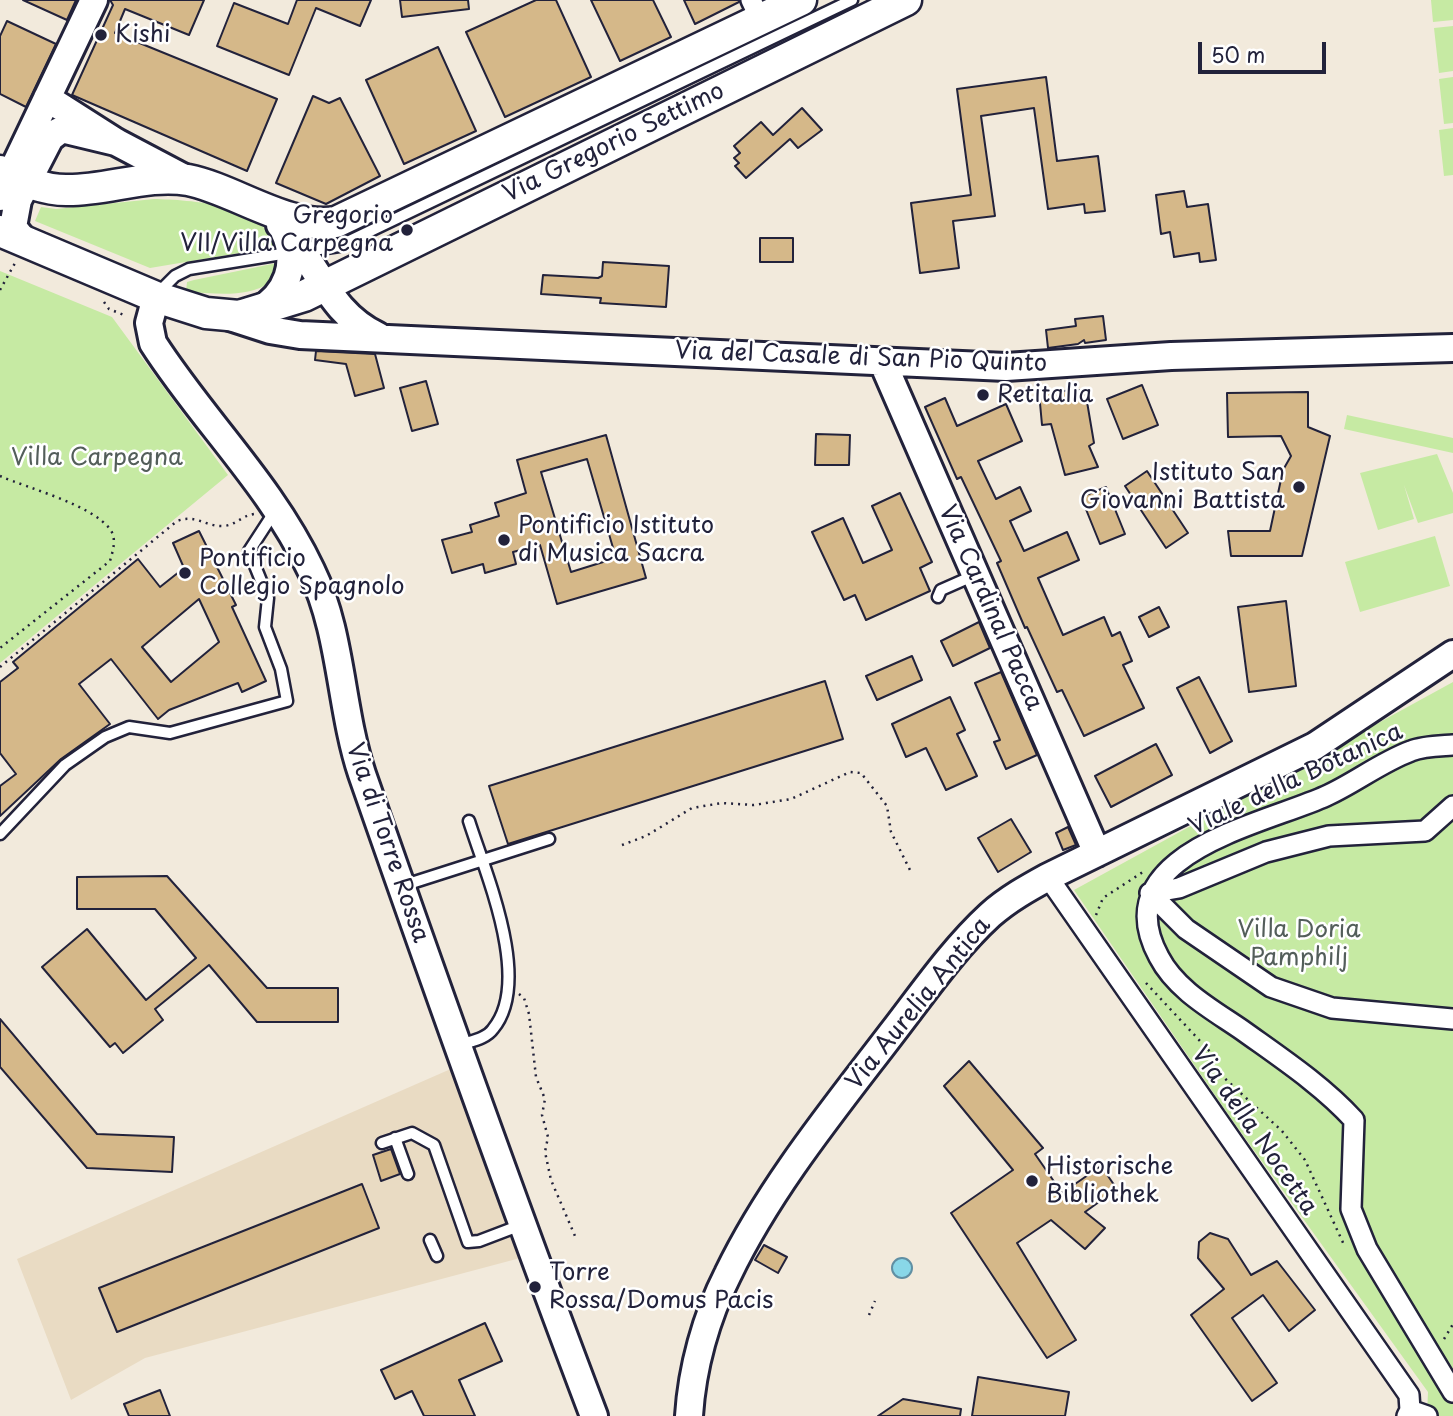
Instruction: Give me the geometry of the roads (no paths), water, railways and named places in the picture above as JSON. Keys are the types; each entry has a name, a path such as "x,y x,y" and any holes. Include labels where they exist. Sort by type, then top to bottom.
{"main road":[{"path":"13,236 18,234 13,223 16,207 9,181 94,0"},
{"name":"Via Gregorio Settimo","path":"9,181 68,190 163,180 190,181 258,206 317,223 344,220 755,10 801,0"},
{"name":"Via Gregorio Settimo","path":"240,315 289,302 323,286 906,0"},
{"path":"47,98 116,142 190,181"},
{"path":"9,181 59,131 116,142"},
{"path":"258,206 281,225 298,252 351,321 377,336"},
{"path":"13,236 195,310 240,315 267,305 281,291 298,252"},
{"name":"Via di Torre Rossa","path":"156,296 150,317 153,344 275,504 302,551 323,597 352,740 457,1046 485,1138 522,1224 594,1416"},
{"name":"Via del Casale di San Pio Quinto","path":"240,315 284,333 883,363 1019,367 1171,356 1453,348"},
{"name":"Via Cardinal Pacca","path":"883,363 1097,853"},
{"name":"Via Aurelia Antica","path":"689,1416 696,1367 718,1296 742,1247 775,1193 835,1108 971,936 1007,901 1048,877 1315,746 1453,654"}],"street":[{"name":"Viale della Botanica","path":"1150,892 1172,868 1220,836 1326,796 1413,750 1453,745"},
{"path":"1150,892 1180,888 1266,852 1329,836 1425,831 1453,806"},
{"name":"Via della Nocetta","path":"1048,877 1409,1395 1415,1414"},
{"path":"1150,892 1186,929 1272,987 1332,1007 1453,1019"},
{"path":"1150,892 1146,921 1159,958 1189,993 1337,1101 1354,1120 1350,1209 1367,1249 1453,1392"}],"lane":[{"name":"Via Gregorio Settimo","path":"156,296 168,282 188,269 339,246 852,0"},
{"path":"0,834 65,765 105,737 129,727 170,733 287,701 281,669 265,627 268,598 248,551 275,504"},
{"path":"938,597 941,590 975,575"},
{"path":"457,1046 482,1038 493,1029 502,1012 508,985 509,960 502,925 469,821"},
{"path":"402,886 550,839"},
{"path":"382,1143 412,1133 434,1145 468,1242 479,1241 522,1224"},
{"path":"395,1138 408,1174"},
{"path":"430,1240 437,1256"}],"water":[{"path":"902,1258 909,1261 912,1268 909,1275 902,1278 895,1275 892,1268 895,1261"}],"place":[{"name":"Kishi","path":"101,35"},
{"name":"Gregorio VII/Villa Carpegna","path":"407,230"},
{"name":"Retitalia","path":"983,395"},
{"name":"Istituto San Giovanni Battista","path":"1299,487"},
{"name":"Pontificio Istituto di Musica Sacra","path":"504,540"},
{"name":"Pontificio Collegio Spagnolo","path":"185,573"},
{"name":"Historische Bibliothek","path":"1032,1181"},
{"name":"Torre Rossa/Domus Pacis","path":"535,1287"}],"park label":[{"name":"Villa Carpegna","path":"97,458"},
{"name":"Villa Doria Pamphilj","path":"1299,944"}]}
